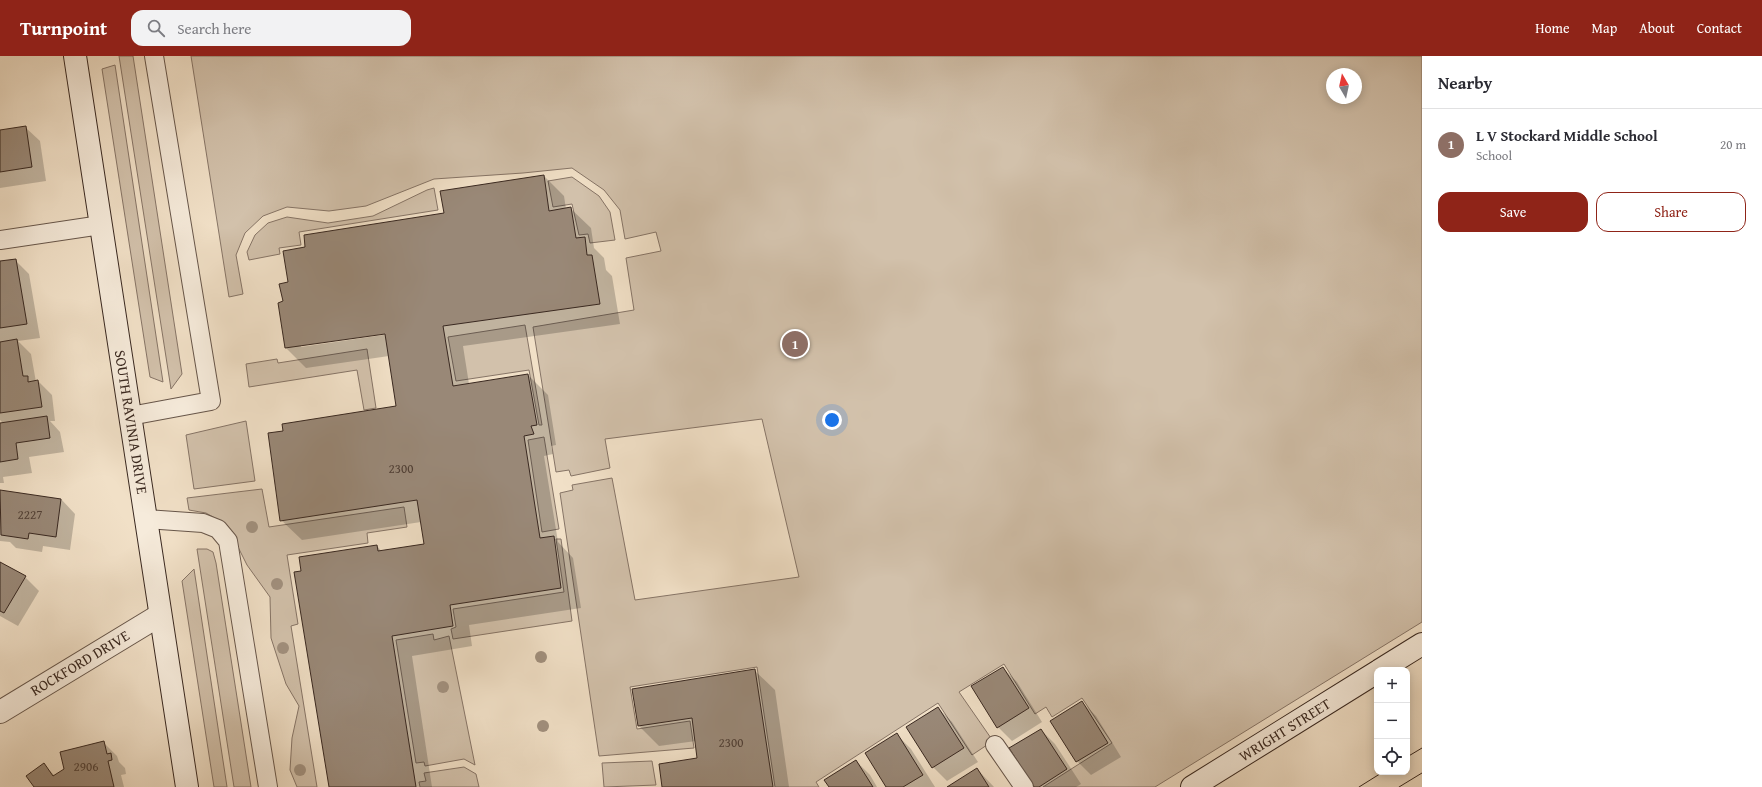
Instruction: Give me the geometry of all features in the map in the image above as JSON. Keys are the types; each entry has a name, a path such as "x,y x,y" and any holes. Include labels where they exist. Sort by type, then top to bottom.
{"street":[{"name":"SOUTH RAVINIA DRIVE","path":"75,56 187,787"},
{"name":"ROCKFORD DRIVE","path":"0,712 160,615"},
{"path":"1385,667 1422,644"},
{"name":"WRIGHT STREET","path":"1192,787 1374,674"}],"lane":[{"path":"130,416 211,401 154,56"},
{"path":"0,240 101,225"},
{"path":"146,519 203,523 218,529 228,541 268,787"},
{"path":"995,745 1024,787"}],"shaded area":[{"path":"119,56 133,56 182,374 171,389"},
{"path":"191,56 1422,56 1422,622 1155,787 1043,787 1112,743 1082,698 1052,717 1046,707 1035,714 1004,664 959,692 993,741 972,755 938,703 816,782 819,787 775,787 757,667 630,687 637,729 690,721 694,748 599,756 560,493 573,490 572,485 612,478 635,600 799,577 762,419 605,439 610,468 571,476 569,470 556,472 533,327 634,310 626,258 661,251 656,232 625,239 620,210 604,190 572,168 434,179 366,206 329,211 287,207 263,216 245,233 236,255 243,294 229,297"},
{"path":"115,65 163,382 150,377 102,69"},
{"path":"572,177 599,196 610,212 615,240 590,243 588,234 579,235 572,204 553,207 548,181"},
{"path":"434,188 438,210 299,232 301,245 279,248 280,254 249,260 247,252 255,235 268,223 287,217 328,223 373,216"},
{"path":"525,325 542,425 539,425 529,370 456,381 448,337"},
{"path":"367,349 376,408 364,410 357,370 249,387 246,364 277,359 278,363"},
{"path":"246,421 255,481 194,489 186,435"},
{"path":"544,437 559,529 542,532 528,440"},
{"path":"262,489 269,527 404,507 407,527 367,533 368,543 287,555 298,624 291,626 317,787 297,787 290,770 292,738 299,706 286,684 271,638 270,597 247,565 227,525 206,513 189,510 187,498"},
{"path":"556,539 561,539 572,621 453,639 451,629 456,627 453,609 564,592"},
{"path":"197,549 207,549 213,552 216,563 251,787 234,787"},
{"path":"194,569 227,787 214,787 182,581"},
{"path":"433,634 434,640 449,636 475,765 464,759 425,766 424,762 416,763 396,640"},
{"path":"652,761 656,785 604,787 602,763"},
{"path":"464,767 476,774 479,787 420,787 419,782 426,781 424,773"}],"building":[{"path":"26,126 32,167 0,172 0,130"},
{"path":"544,175 549,211 571,207 576,238 585,237 587,255 592,255 600,304 443,326 453,386 528,374 537,425 531,426 534,434 524,436 540,538 554,536 561,588 450,605 453,626 392,636 416,787 329,787 294,572 301,571 299,557 377,545 378,551 424,544 417,500 280,521 268,433 283,431 282,424 396,406 385,334 285,348 278,303 283,301 279,284 288,282 283,251 305,247 304,235 444,213 440,191"},
{"path":"16,259 27,324 0,328 0,261"},
{"path":"17,339 23,376 28,376 28,382 38,380 42,407 0,413 0,342"},
{"path":"47,416 50,438 16,443 18,459 0,462 0,423"},
{"path":"0,490 61,499 56,537 29,533 28,539 1,535"},
{"path":"0,562 26,576 4,613 0,611"},
{"path":"1003,667 1029,708 997,728 971,686"},
{"path":"755,669 773,787 662,787 659,764 697,758 692,718 638,726 632,689"},
{"path":"1082,701 1108,743 1076,762 1050,721"},
{"path":"938,707 964,748 932,768 906,727"},
{"path":"1041,729 1067,769 1039,787 1034,787 1009,748"},
{"path":"897,733 923,775 903,787 886,787 865,753"},
{"path":"104,741 107,754 111,753 112,760 108,761 114,787 34,787 26,776 44,763 53,776 64,769 60,752"},
{"path":"856,760 873,787 829,787 824,780"},
{"path":"977,768 989,787 947,787"}],"tram line":[{"path":"1410,755 1422,748"},
{"path":"1399,787 1422,773"},
{"path":"1359,787 1378,775"}],"place":[{"name":"L V Stockard Middle School","path":"795,344"}]}
